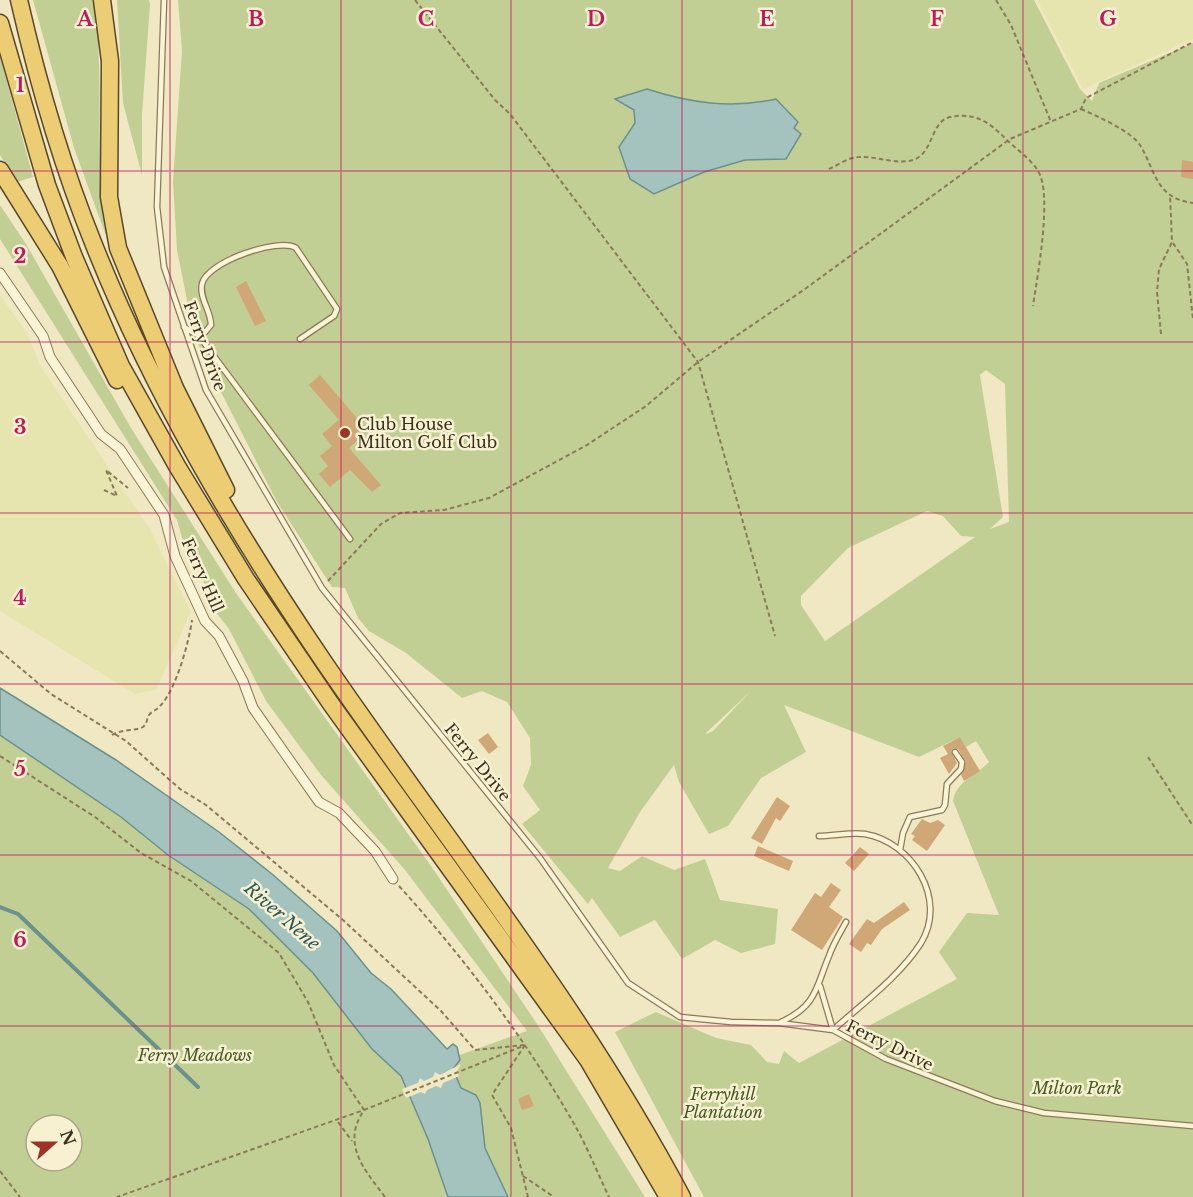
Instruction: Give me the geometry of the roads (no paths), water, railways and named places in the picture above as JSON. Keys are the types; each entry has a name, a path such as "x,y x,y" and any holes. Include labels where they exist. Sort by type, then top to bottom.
{"highway":[{"path":"19,0 58,146 93,244 130,328 205,475 324,662 564,1004 639,1120 682,1197"},
{"path":"102,0 110,61 108,197 118,248 175,388 269,578"},
{"path":"0,23 47,185 74,257 117,355 177,466 246,579"},
{"path":"0,170 60,266 113,374 169,471 246,579 331,705 588,1060 668,1197"}],"street":[{"name":"Ferry Hill","path":"0,273 43,336 50,357 101,434 120,449 164,515 176,556 205,621 219,636 243,681 253,708 319,802 346,821 375,851 393,879"}],"lane":[{"name":"Ferry Drive","path":"164,0 157,207 164,267 206,390 322,588 540,858 628,983 680,1017 731,1022 779,1023 832,1029 886,1059 995,1101 1044,1113 1193,1126"},
{"path":"200,338 211,325 211,317 202,292 205,277 223,263 262,249 285,244 296,248 337,309 334,316 300,339"},
{"path":"184,327 200,338 350,539"},
{"path":"900,850 903,833 910,818 942,810 945,805 947,783 961,769 962,762 955,752"},
{"path":"819,836 865,834 900,850 918,870 929,896 931,913 921,942 888,981 832,1029 820,986"},
{"path":"779,1023 804,1007 820,986 829,956 846,922"}],"water":[{"path":"647,89 679,98 711,103 743,104 776,99 798,122 794,128 801,134 786,159 745,160 704,172 654,194 630,179 619,147 635,123 634,110 615,99"},
{"name":"River Nene","path":"0,688 116,760 219,832 272,874 337,931 371,973 391,989 447,1049 453,1044 457,1047 460,1060 453,1069 461,1088 476,1095 480,1103 485,1148 508,1197 448,1197 428,1139 401,1076 372,1049 313,973 249,909 168,855 121,817 0,735"}],"waterway":[{"path":"0,907 18,914 198,1087"}],"place":[{"name":"Club House Milton Golf Club","path":"345,433"}],"park label":[{"name":"Ferry Meadows","path":"195,1055"},
{"name":"Milton Park","path":"1077,1088"},
{"name":"Ferryhill Plantation","path":"723,1103"}]}
